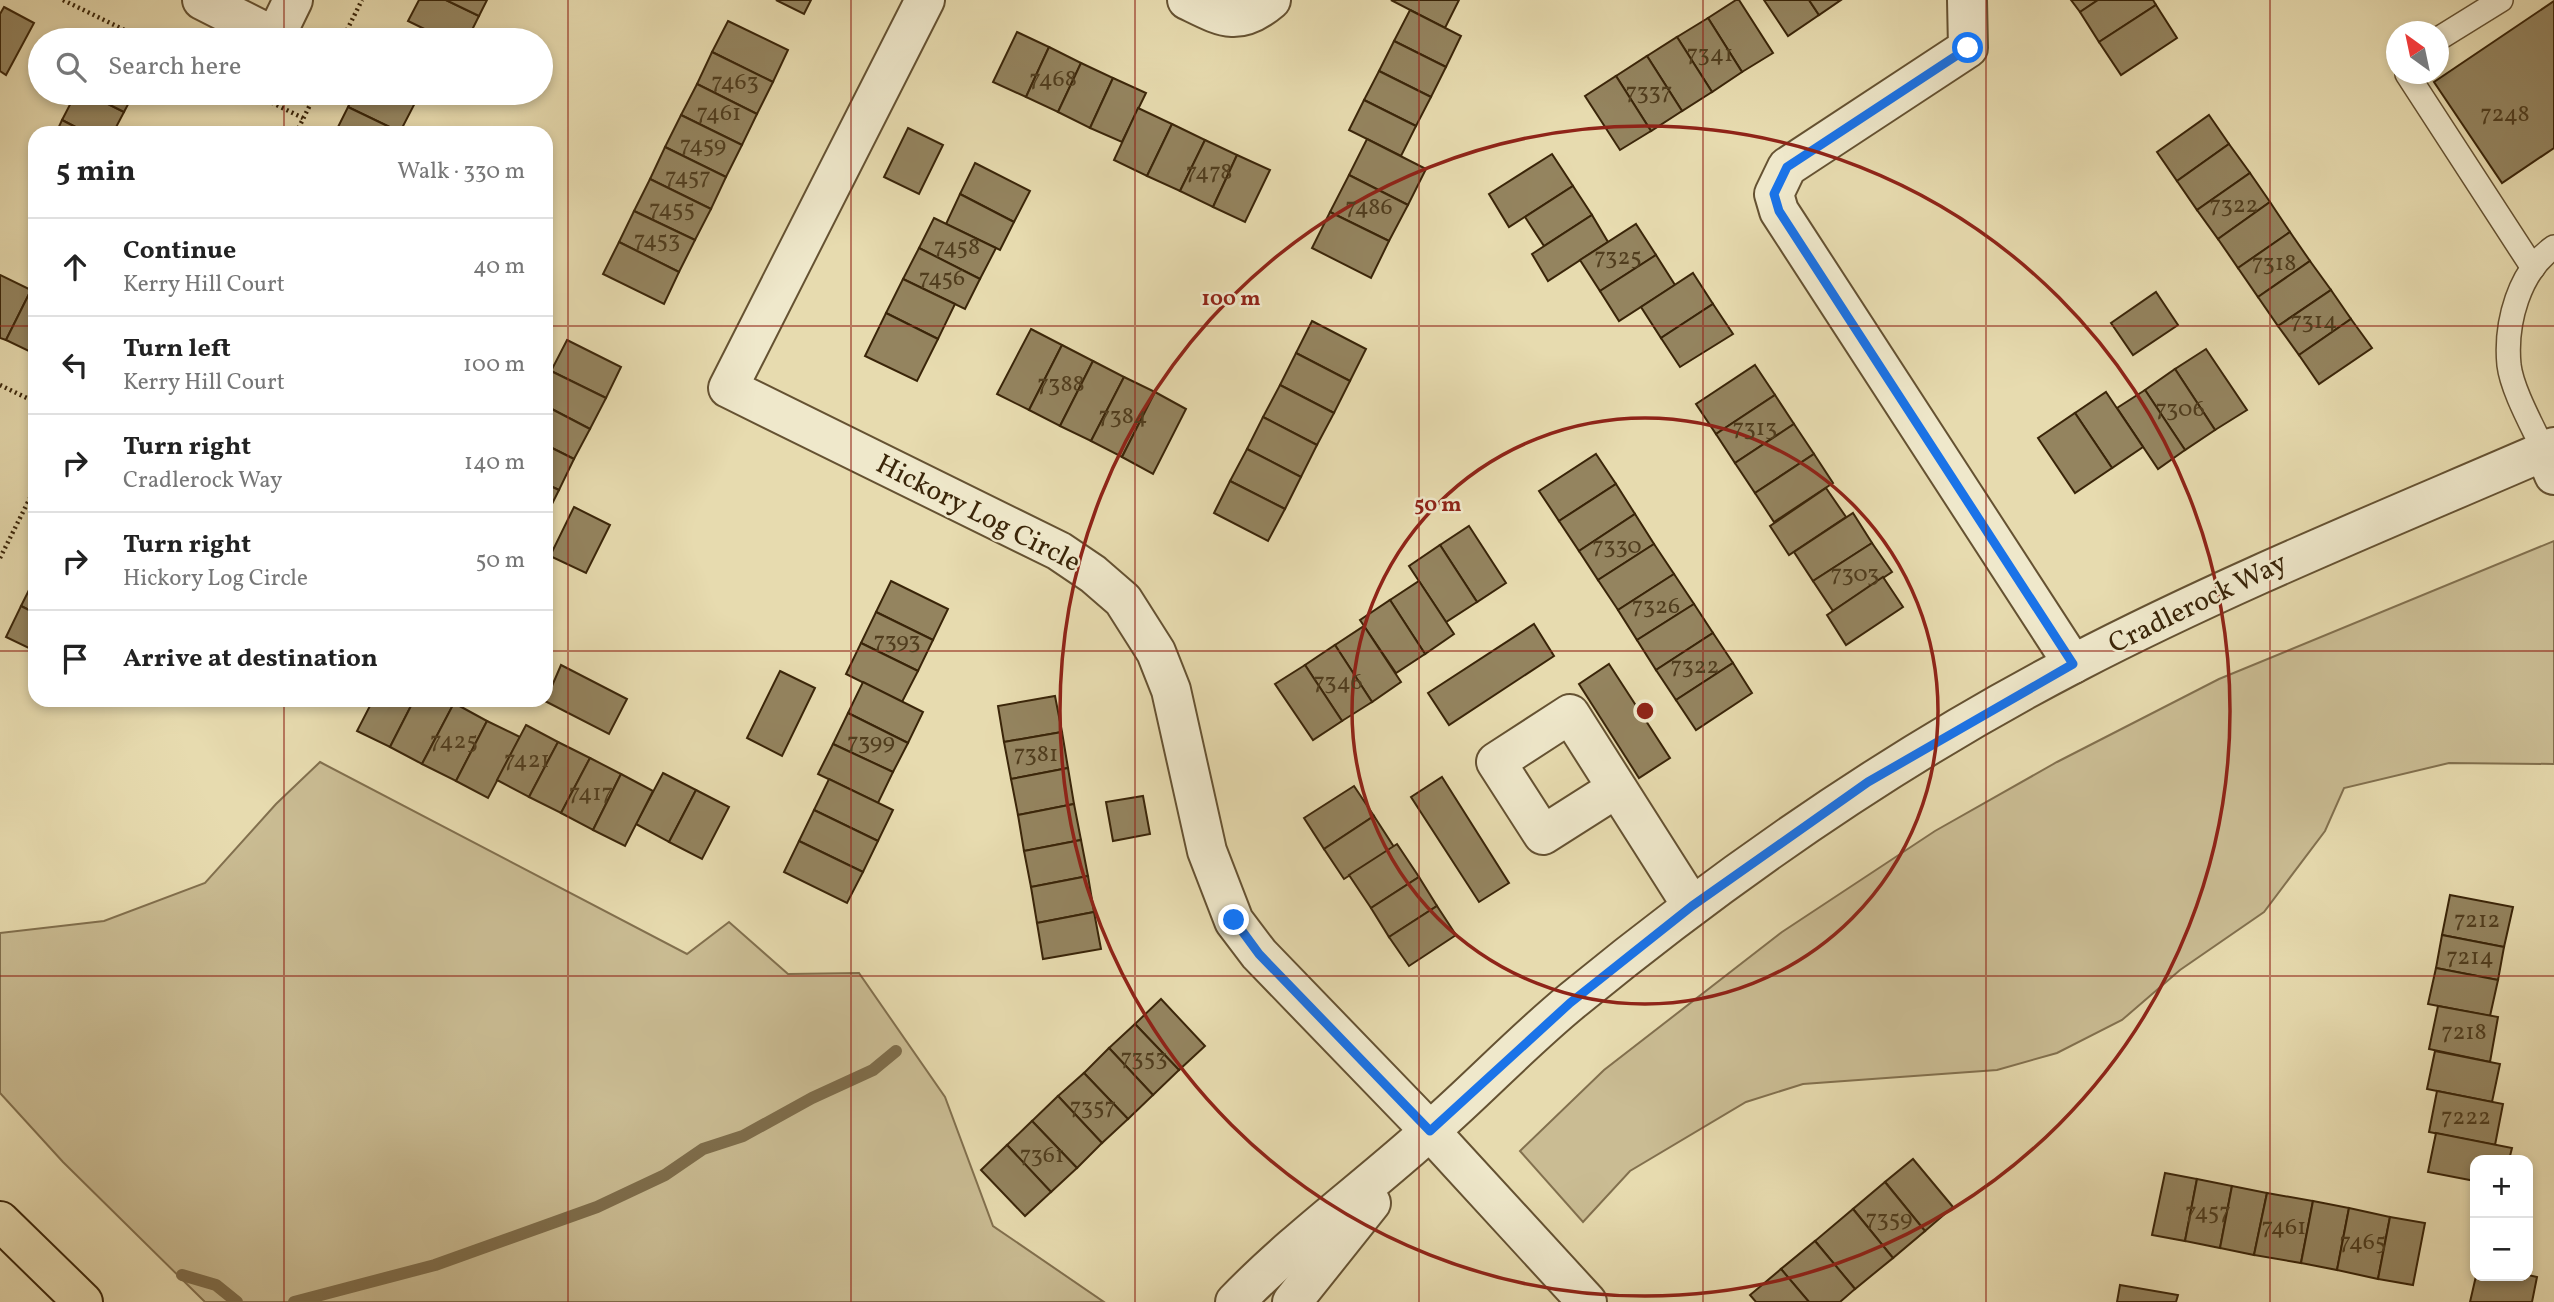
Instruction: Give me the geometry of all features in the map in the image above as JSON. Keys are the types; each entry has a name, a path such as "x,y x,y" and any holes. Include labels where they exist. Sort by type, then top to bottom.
{"main road":[{"path":"0,1221 83,1302"}],"street":[{"path":"202,0 257,28"},
{"path":"279,28 293,0"},
{"name":"Hickory Log Circle","path":"925,0 728,388 1059,551 1093,574 1123,600 1156,652 1171,690 1207,851 1234,920 1268,964 1430,1131"},
{"path":"1187,0 1225,18 1244,17 1271,0"},
{"path":"1967,0 1968,48 1787,167 1774,194 1779,211 2073,664"},
{"name":"Cradlerock Way","path":"1235,1302 1272,1264 1430,1131 1570,1003 1692,906 1868,782 2073,664 2245,580 2551,458"},
{"path":"1617,788 1692,906"},
{"path":"1430,1131 1587,1302"},
{"name":"Cradlerock Way","path":"1292,1302 1430,1131"}],"lane":[{"path":"2449,32 2501,0"},
{"path":"2413,84 2533,268"},
{"path":"2551,458 2509,367 2513,309 2533,268 2542,255 2554,247"}],"path":[{"path":"63,0 120,28"},
{"path":"348,28 362,0"},
{"path":"276,105 303,118"},
{"path":"299,126 310,105"},
{"path":"0,385 28,399"},
{"path":"0,558 28,502"}],"shaded area":[{"path":"2554,541 2554,764 2449,763 2344,788 2325,831 2264,912 2180,970 2122,1020 2057,1053 1997,1070 1803,1084 1746,1102 1630,1171 1583,1222 1520,1151 1604,1070 1782,932 1935,831 2057,762 2219,679"},
{"path":"320,762 687,954 729,922 788,974 859,973 945,1097 993,1226 1104,1302 205,1302 63,1162 0,1093 0,933 104,921 205,883 276,804"}],"building":[{"path":"419,0 446,0 479,16 473,28 422,28 408,21"},
{"path":"446,0 487,0 479,16"},
{"path":"776,0 811,0 804,14"},
{"path":"1391,0 1459,0 1445,28"},
{"path":"1739,0 1773,53 1742,72 1708,18"},
{"path":"1764,0 1809,0 1819,15 1788,36"},
{"path":"1809,0 1841,0 1819,15"},
{"path":"2071,0 2098,0 2080,12"},
{"path":"2098,0 2153,0 2156,5 2099,42 2080,12"},
{"path":"2554,1 2554,148 2502,183 2435,84 2449,84 2449,72"},
{"path":"2156,5 2177,38 2121,75 2099,42"},
{"path":"4,7 34,23 31,28 28,28 28,34 6,75 0,71 0,14"},
{"path":"1410,10 1461,36 1446,67 1394,41"},
{"path":"1708,18 1742,72 1712,92 1677,37"},
{"path":"728,21 788,50 773,82 712,52"},
{"path":"1017,32 1049,47 1026,97 993,82"},
{"path":"1677,37 1712,92 1682,111 1647,56"},
{"path":"1394,41 1446,67 1431,97 1379,71"},
{"path":"1049,47 1081,63 1058,112 1026,97"},
{"path":"712,52 773,82 757,114 697,84"},
{"path":"1647,56 1682,111 1651,131 1616,76"},
{"path":"1081,63 1113,78 1090,128 1058,112"},
{"path":"1379,71 1431,97 1416,126 1364,100"},
{"path":"1616,76 1651,131 1620,150 1585,96"},
{"path":"1113,78 1146,93 1122,142 1090,128"},
{"path":"697,84 757,114 742,145 681,115"},
{"path":"1364,100 1416,126 1401,156 1349,130"},
{"path":"70,105 110,105 124,112 117,126 74,126 62,120"},
{"path":"110,105 128,105 124,112"},
{"path":"414,105 403,126 388,126 348,107"},
{"path":"348,107 388,126 338,126"},
{"path":"1138,108 1172,124 1147,176 1114,160"},
{"path":"681,115 742,145 726,177 665,147"},
{"path":"2209,115 2229,144 2177,181 2157,152"},
{"path":"62,120 74,126 59,126"},
{"path":"1172,124 1205,140 1180,191 1147,176"},
{"path":"908,128 943,145 919,194 884,177"},
{"path":"1367,139 1426,169 1408,205 1349,175"},
{"path":"1205,140 1237,155 1213,207 1180,191"},
{"path":"2229,144 2250,173 2197,210 2177,181"},
{"path":"665,147 726,177 711,209 650,179"},
{"path":"1552,154 1573,186 1509,227 1489,194"},
{"path":"1237,155 1270,170 1245,222 1213,207"},
{"path":"975,163 1030,191 1014,222 960,194"},
{"path":"2250,173 2270,202 2218,239 2197,210"},
{"path":"1349,175 1408,205 1389,241 1330,212"},
{"path":"650,179 711,209 695,240 634,211"},
{"path":"1573,186 1592,215 1544,246 1525,217"},
{"path":"960,194 1014,222 1000,250 946,224"},
{"path":"2270,202 2290,232 2238,268 2218,239"},
{"path":"634,211 695,240 679,272 619,242"},
{"path":"1330,212 1389,241 1371,278 1312,248"},
{"path":"1592,215 1608,242 1548,281 1532,254"},
{"path":"934,218 996,248 980,279 919,248"},
{"path":"1636,224 1656,255 1600,291 1580,260"},
{"path":"2290,232 2310,261 2258,297 2238,268"},
{"path":"619,242 679,272 664,304 603,274"},
{"path":"919,248 980,279 965,309 903,279"},
{"path":"1656,255 1675,285 1619,321 1600,291"},
{"path":"2310,261 2331,290 2278,326 2258,297"},
{"path":"1693,273 1713,304 1661,338 1641,307"},
{"path":"0,275 28,289 28,296 6,340 0,338"},
{"path":"903,279 955,304 938,339 886,313"},
{"path":"2331,290 2351,319 2299,355 2278,326"},
{"path":"2156,292 2178,325 2133,355 2111,323"},
{"path":"28,296 28,351 6,340"},
{"path":"1713,304 1733,334 1680,367 1661,338"},
{"path":"886,313 938,339 917,381 865,356"},
{"path":"2351,319 2372,348 2319,384 2299,355"},
{"path":"1312,321 1366,349 1350,381 1296,353"},
{"path":"1031,329 1062,345 1029,410 997,394"},
{"path":"567,340 621,367 606,398 553,372"},
{"path":"1062,345 1093,361 1060,426 1029,410"},
{"path":"2206,349 2247,410 2215,430 2175,369"},
{"path":"1296,353 1350,381 1334,413 1280,385"},
{"path":"1093,361 1124,377 1091,441 1060,426"},
{"path":"1755,365 1775,395 1716,434 1696,404"},
{"path":"2175,369 2215,430 2185,450 2145,390"},
{"path":"553,372 606,398 590,429 553,410"},
{"path":"1124,377 1155,392 1122,457 1091,441"},
{"path":"1280,385 1334,413 1317,445 1263,417"},
{"path":"2145,390 2185,450 2158,469 2117,408"},
{"path":"1155,392 1186,409 1153,474 1122,457"},
{"path":"2106,392 2143,447 2112,468 2075,413"},
{"path":"1775,395 1794,424 1735,463 1716,434"},
{"path":"553,410 590,429 574,459 553,448"},
{"path":"2075,413 2112,468 2075,493 2038,438"},
{"path":"1263,417 1317,445 1301,477 1247,449"},
{"path":"1794,424 1814,454 1755,493 1735,463"},
{"path":"553,448 574,459 559,490 553,487"},
{"path":"1247,449 1301,477 1285,509 1230,481"},
{"path":"1596,454 1616,484 1559,521 1539,491"},
{"path":"1814,454 1833,483 1774,522 1755,493"},
{"path":"1230,481 1285,509 1268,541 1214,513"},
{"path":"1616,484 1635,514 1579,551 1559,521"},
{"path":"553,487 559,490 553,502"},
{"path":"1826,488 1846,517 1789,555 1770,526"},
{"path":"574,507 610,525 586,573 553,557 553,550"},
{"path":"1853,513 1872,543 1813,581 1794,552"},
{"path":"1635,514 1654,544 1598,580 1579,551"},
{"path":"1469,526 1506,583 1477,602 1440,545"},
{"path":"1872,543 1892,572 1833,611 1813,581"},
{"path":"1654,544 1674,574 1618,610 1598,580"},
{"path":"1440,545 1477,602 1446,622 1409,566"},
{"path":"1674,574 1694,604 1637,640 1618,610"},
{"path":"1883,577 1903,607 1846,645 1827,615"},
{"path":"891,581 948,609 933,640 876,612"},
{"path":"1419,581 1454,634 1425,654 1390,600"},
{"path":"28,592 28,610 21,606"},
{"path":"1390,600 1425,654 1396,673 1360,620"},
{"path":"1694,604 1713,633 1656,670 1637,640"},
{"path":"21,606 28,610 28,648 6,637"},
{"path":"876,612 933,640 918,671 861,643"},
{"path":"1534,624 1554,656 1449,725 1428,693"},
{"path":"1364,626 1401,682 1372,702 1335,645"},
{"path":"1713,633 1733,663 1676,700 1656,670"},
{"path":"861,643 918,671 902,702 846,674"},
{"path":"1335,645 1372,702 1342,721 1305,665"},
{"path":"1733,663 1752,693 1696,730 1676,700"},
{"path":"1609,664 1670,758 1639,778 1579,684"},
{"path":"561,665 627,699 609,734 553,705 553,684"},
{"path":"1305,665 1342,721 1313,740 1275,684"},
{"path":"780,671 815,688 782,756 747,738"},
{"path":"863,682 923,712 908,743 848,713"},
{"path":"1055,696 1062,732 1004,742 998,706"},
{"path":"369,707 410,707 390,747 357,731"},
{"path":"410,707 452,707 422,764 390,747"},
{"path":"452,707 461,707 487,721 456,781 422,764"},
{"path":"848,713 908,743 893,772 833,744"},
{"path":"487,721 520,737 488,798 456,781"},
{"path":"526,725 558,742 529,797 497,780"},
{"path":"1062,732 1068,768 1011,779 1004,742"},
{"path":"558,742 590,758 561,813 529,797"},
{"path":"833,744 893,772 878,803 818,774"},
{"path":"590,758 621,774 593,830 561,813"},
{"path":"1068,768 1074,804 1018,815 1011,779"},
{"path":"663,773 696,790 669,842 636,824"},
{"path":"621,774 653,791 625,846 593,830"},
{"path":"1442,777 1509,883 1479,902 1411,797"},
{"path":"829,779 893,810 878,841 814,810"},
{"path":"1354,786 1374,816 1324,849 1304,818"},
{"path":"696,790 729,807 702,859 669,842"},
{"path":"1143,796 1150,834 1113,841 1106,802"},
{"path":"1074,804 1081,840 1024,851 1018,815"},
{"path":"814,810 878,841 863,872 799,841"},
{"path":"1374,816 1394,847 1344,879 1324,849"},
{"path":"1081,840 1088,876 1031,887 1024,851"},
{"path":"799,841 863,872 847,903 784,872"},
{"path":"1397,844 1419,877 1371,908 1349,875"},
{"path":"1088,876 1094,912 1037,923 1031,887"},
{"path":"1419,877 1437,906 1389,937 1371,908"},
{"path":"2450,895 2513,907 2504,947 2442,935"},
{"path":"1437,906 1456,935 1409,966 1389,937"},
{"path":"1094,912 1101,949 1043,959 1037,923"},
{"path":"2442,935 2504,947 2498,980 2436,968"},
{"path":"2436,968 2498,980 2490,1016 2428,1004"},
{"path":"1161,999 1205,1046 1179,1070 1135,1024"},
{"path":"2438,1006 2498,1017 2490,1062 2429,1049"},
{"path":"1135,1024 1179,1070 1153,1095 1109,1048"},
{"path":"1109,1048 1153,1095 1128,1119 1084,1073"},
{"path":"2435,1051 2500,1064 2492,1102 2427,1089"},
{"path":"1084,1073 1128,1119 1102,1143 1058,1096"},
{"path":"2437,1091 2503,1104 2495,1145 2429,1132"},
{"path":"1058,1096 1102,1143 1077,1168 1032,1121"},
{"path":"1032,1121 1077,1168 1051,1192 1007,1145"},
{"path":"2436,1133 2512,1148 2510,1155 2470,1155 2470,1180 2428,1172"},
{"path":"1007,1145 1051,1192 1025,1216 981,1170"},
{"path":"1913,1159 1953,1207 1925,1231 1885,1182"},
{"path":"2165,1173 2197,1179 2185,1241 2152,1235"},
{"path":"2197,1179 2232,1186 2220,1248 2185,1241"},
{"path":"1885,1182 1925,1231 1893,1258 1853,1209"},
{"path":"2232,1186 2267,1193 2254,1255 2220,1248"},
{"path":"2267,1193 2313,1201 2301,1263 2254,1255"},
{"path":"2313,1201 2349,1208 2337,1270 2301,1263"},
{"path":"2349,1208 2390,1217 2378,1279 2337,1270"},
{"path":"1853,1209 1893,1258 1855,1289 1815,1241"},
{"path":"2390,1217 2425,1223 2413,1285 2378,1279"},
{"path":"1815,1241 1855,1289 1840,1302 1809,1302 1781,1269"},
{"path":"1781,1269 1809,1302 1756,1302 1750,1295"},
{"path":"2533,1276 2537,1277 2532,1302 2470,1302 2475,1281 2533,1281"},
{"path":"2120,1285 2178,1295 2176,1302 2117,1302"}],"waterway":[{"path":"294,1302 435,1265 597,1207 665,1175 703,1149 743,1136 812,1098 873,1070 896,1051"},
{"path":"182,1275 216,1285 237,1302"}],"route":[{"path":"1234,920 1259,954 1382,1085 1430,1131 1570,1003 1692,906 1868,782 2073,664 1779,211 1774,194 1787,167 1968,48"}]}
